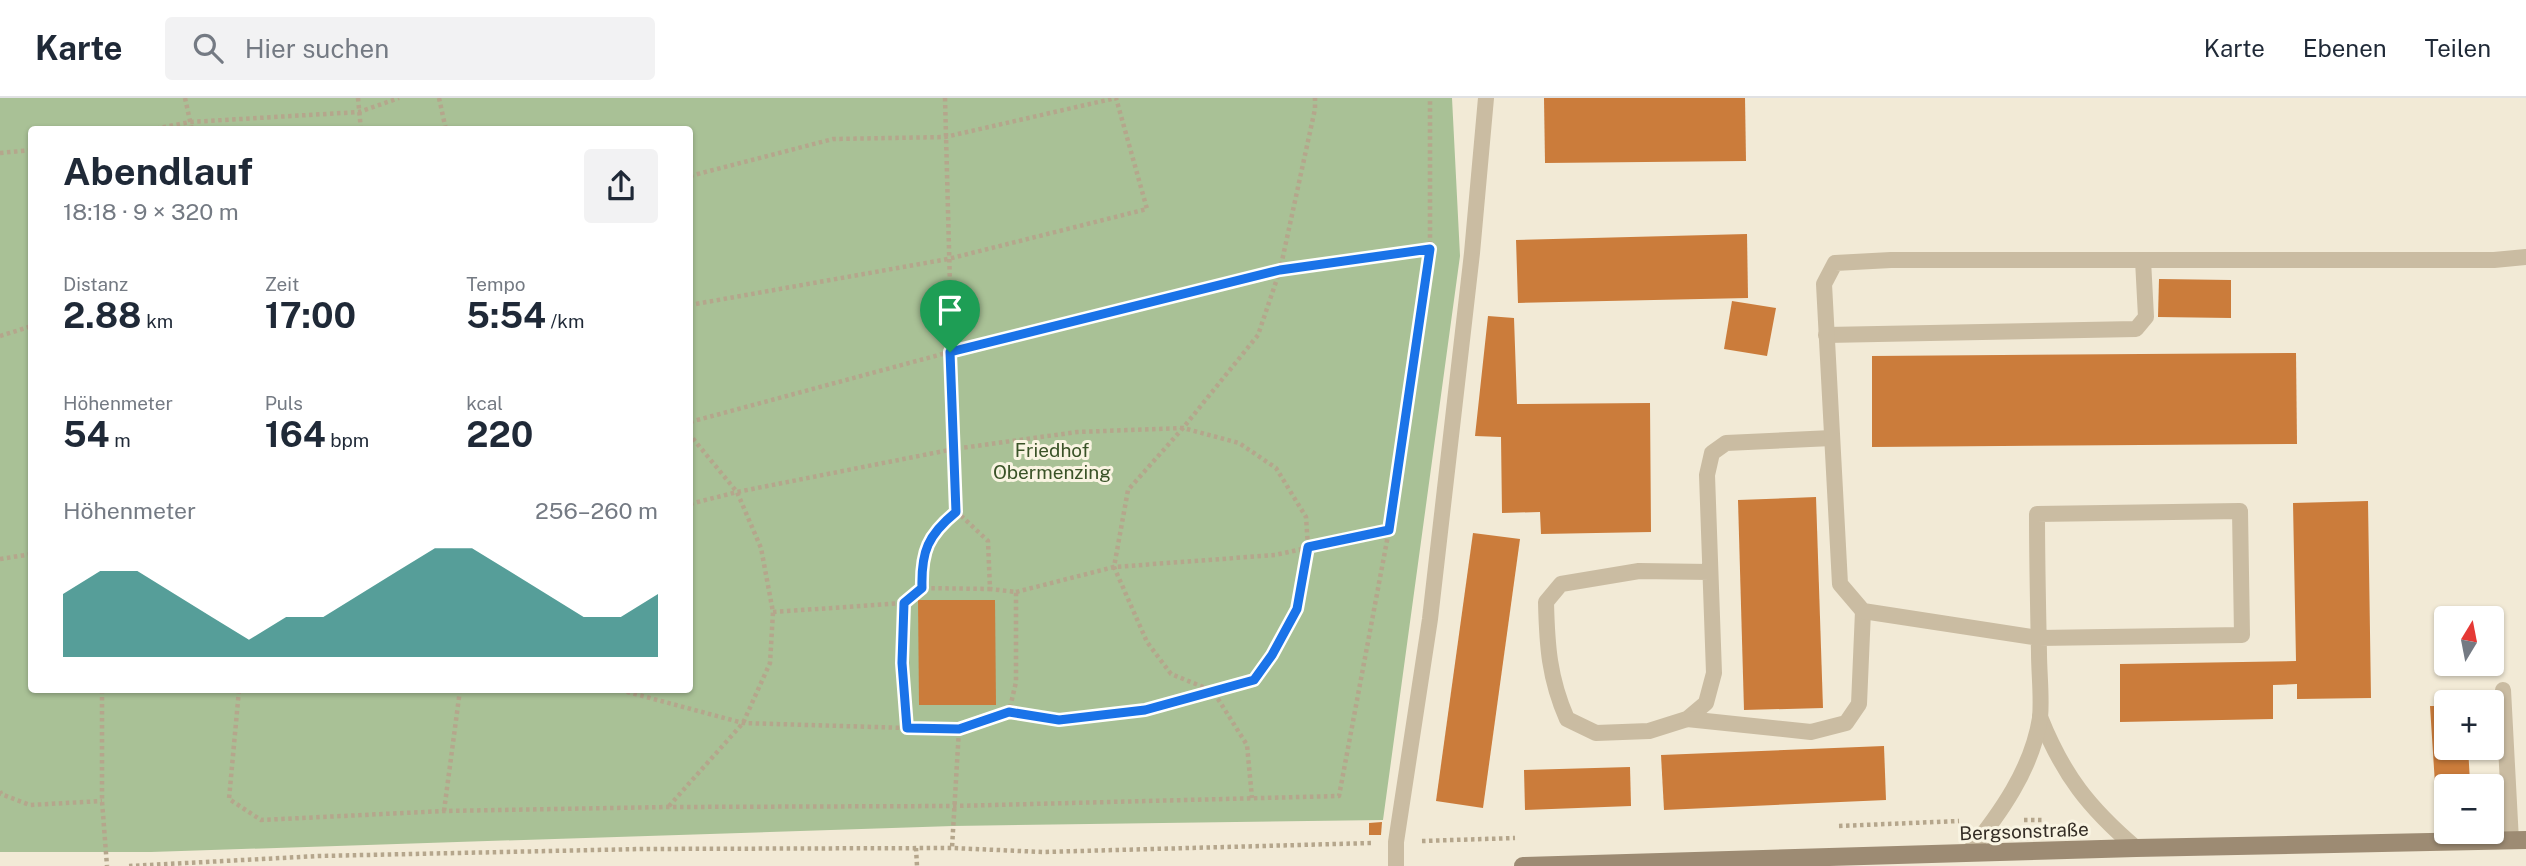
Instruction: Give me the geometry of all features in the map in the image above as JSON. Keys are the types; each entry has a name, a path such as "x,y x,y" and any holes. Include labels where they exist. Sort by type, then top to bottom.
{"street":[{"name":"Bergsonstraße","path":"1523,866 2136,848 2518,841"}],"lane":[{"path":"1396,866 1396,842 1430,620 1472,253 1486,98"},
{"path":"1968,853 1995,820 2025,764 2040,717 2039,638 2036,514 2240,512 2242,635 2039,638 1863,611 1840,584 1824,284 1835,263 1891,260 2494,260 2526,257"},
{"path":"1826,335 2136,329 2146,317 2143,260"},
{"path":"1710,572 1639,571 1561,584 1546,602 1546,634 1554,690 1567,719 1596,733 1649,731 1687,719 1706,703 1714,673 1707,475 1712,453 1726,443 1832,438"},
{"path":"1687,719 1811,732 1846,723 1859,704 1863,611"},
{"path":"2504,700 2518,841"},
{"path":"2040,717 2053,751 2069,778 2103,820 2136,848"}],"path":[{"path":"185,98 191,126"},
{"path":"358,98 361,126"},
{"path":"170,126 190,122 359,112 399,98"},
{"path":"439,98 445,126"},
{"path":"945,98 956,512 988,541 990,589"},
{"path":"693,175 834,139 946,137 1116,98 1147,209 948,259 693,304"},
{"path":"1252,798 1247,746 1213,691 1171,674 1147,642 1114,568 1128,490 1258,335 1280,270 1315,109 1315,98"},
{"path":"239,693 229,799 261,820 444,811 955,806 1339,796 1389,530 1430,249 1430,98"},
{"path":"0,153 28,150"},
{"path":"693,421 950,352 1280,270 1430,249"},
{"path":"0,336 28,327"},
{"path":"631,693 743,723 959,729 1009,712 1059,720 1145,710 1254,680 1272,655 1297,609 1308,547 1306,517 1276,468 1239,443 1182,428 1077,432 954,449 693,503"},
{"path":"669,807 743,723 770,663 773,612 761,548 737,492 693,439"},
{"path":"922,588 921,571 926,545 937,527 956,512"},
{"path":"773,612 904,603 922,588 1016,592 1114,568 1275,555 1389,530"},
{"path":"0,559 28,555"},
{"path":"1009,712 1016,682 1016,592"},
{"path":"904,603 902,663 907,728"},
{"path":"102,693 102,801 107,866"},
{"path":"444,811 460,693"},
{"path":"952,848 959,729"},
{"path":"0,791 1,794 30,805 102,801"},
{"path":"1834,826 2049,820"},
{"path":"129,866 333,855 640,849 952,848 1043,852 1520,837"},
{"path":"916,848 917,866"}],"green space":[{"name":"Friedhof Obermenzing","path":"0,98 1452,98 1460,256 1383,820 953,826 151,852 0,852"}],"building":[{"path":"1544,98 1745,98 1746,161 1545,163"},
{"path":"1747,234 1748,298 1518,303 1516,240"},
{"path":"2159,279 2231,280 2231,318 2158,317"},
{"path":"1732,301 1776,308 1767,356 1724,349"},
{"path":"1488,316 1514,318 1517,404 1650,403 1651,532 1541,534 1540,512 1502,513 1501,437 1475,436"},
{"path":"2296,353 2297,444 1872,447 1872,356"},
{"path":"1816,497 1823,708 1744,710 1738,500"},
{"path":"2368,501 2371,698 2297,699 2297,684 2273,685 2273,719 2120,722 2120,664 2296,661 2293,503"},
{"path":"1473,533 1520,539 1483,808 1436,801"},
{"path":"918,600 995,600 996,705 919,705"},
{"path":"2430,706 2434,706 2434,760 2469,760 2470,774 2434,774"},
{"path":"1884,746 1886,800 1664,810 1661,755"},
{"path":"1630,767 1631,806 1525,810 1524,770"},
{"path":"1382,822 1381,835 1369,835 1369,823"}],"route":[{"path":"1430,249 1389,530 1308,547 1297,609 1272,655 1254,680 1145,710 1059,720 1009,712 959,729 907,728 902,663 904,603 922,588 921,571 926,545 937,527 956,512 950,352 1280,270 1430,249"}]}
